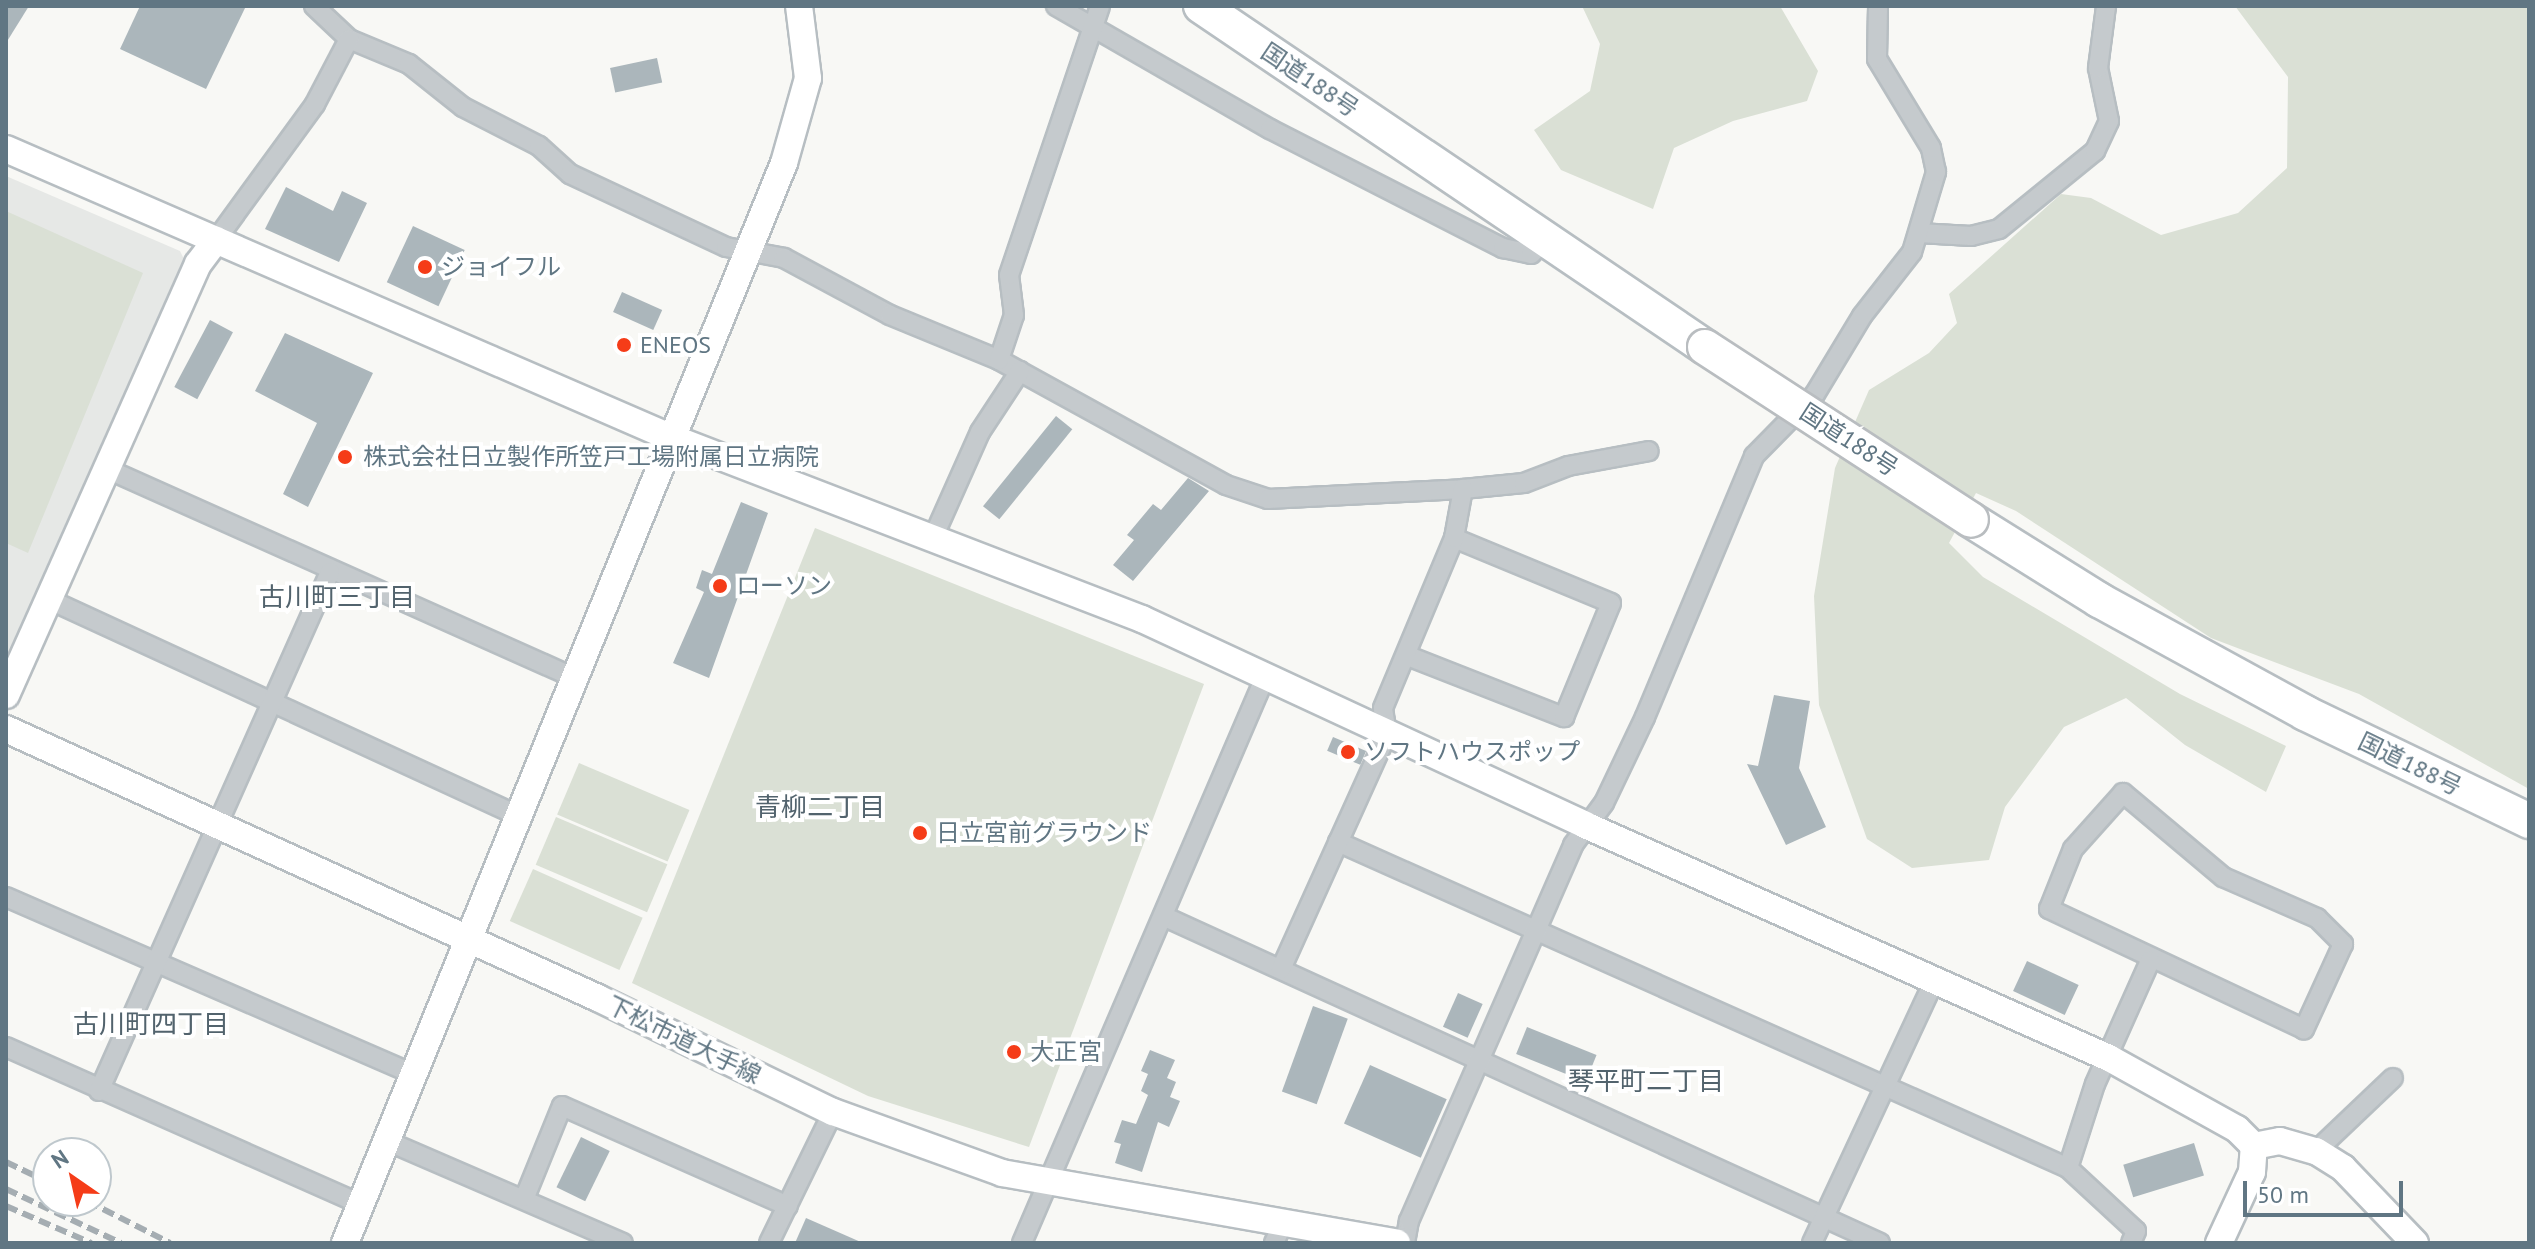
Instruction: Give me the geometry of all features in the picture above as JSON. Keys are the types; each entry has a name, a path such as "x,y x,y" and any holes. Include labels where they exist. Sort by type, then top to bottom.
{"highway":[{"name":"国道188号","path":"1201,6 1705,347 2099,600 2305,713 2529,821"}],"street":[{"path":"314,6 349,39 409,64 463,107 539,146 570,174 726,247 784,258 890,315 999,360 1226,485 1268,499 1463,489 1524,483 1568,466 1649,451"},
{"path":"345,1243 801,114 808,78 799,6"},
{"path":"1056,6 1270,129 1503,248 1531,254 1545,241"},
{"path":"999,360 1014,315 1009,275 1092,43 1089,25 1100,6"},
{"path":"1405,1243 1409,1221 1477,1062 1585,825 1604,803 1645,717 1754,456 1815,394 1878,294 1900,273 1919,233 1936,172 1931,148 1877,59 1878,6"},
{"path":"1919,233 1971,236 1999,229 2095,151 2109,121 2098,68 2106,6"},
{"path":"6,695 198,264 315,104 349,39"},
{"path":"6,149 672,438 1142,619 1585,825 2109,1058 2237,1129 2254,1146 2252,1172 2219,1243"},
{"path":"932,540 980,432 1020,371"},
{"path":"105,468 330,572 575,678"},
{"path":"1281,969 1387,734 1383,708 1408,656 1454,538 1463,489"},
{"path":"1408,656 1564,717 1611,603 1454,538"},
{"path":"99,1091 330,572"},
{"path":"48,599 519,816"},
{"path":"1022,1243 1265,677"},
{"name":"下松市道大手線","path":"6,729 470,939 833,1112 1002,1173 1278,1234 1397,1243"},
{"path":"2123,793 2223,877 2317,918 2343,944 2304,1029 2150,961 2049,909 2073,849 2123,793"},
{"path":"1338,842 2068,1168 2136,1231 2131,1243"},
{"path":"6,897 413,1074"},
{"path":"1163,916 1477,1062 1880,1243"},
{"path":"2068,1168 2150,961"},
{"path":"1812,1243 1935,979"},
{"path":"6,1047 99,1091 360,1204"},
{"path":"2316,1151 2393,1078"},
{"path":"525,1197 562,1106 788,1206"},
{"path":"769,1243 833,1112"},
{"path":"387,1141 525,1197 623,1243"},
{"path":"2254,1146 2280,1141 2316,1151 2343,1168 2415,1243"}],"shaded area":[{"path":"1582,6 1780,6 1818,71 1807,101 1733,121 1674,148 1653,209 1561,170 1534,130 1590,91 1600,44"},
{"path":"2235,6 2529,6 2529,789 2359,694 2211,638 2016,511 1976,493 1949,543 1983,577 2180,694 2286,746 2266,792 2185,745 2126,698 2064,727 2005,807 1989,860 1912,868 1867,839 1819,705 1814,596 1835,468 1869,390 1929,353 1957,323 1949,294 2061,194 2091,198 2161,235 2238,213 2287,168 2288,77"},
{"path":"6,176 180,251 185,261 6,660"},
{"path":"6,211 143,273 28,553 6,543"},
{"name":"日立宮前グラウンド","path":"815,528 1204,684 1029,1147 868,1096 632,983"},
{"path":"579,763 689,810 668,861 557,815"},
{"path":"556,817 667,864 647,912 536,865"},
{"path":"533,869 643,918 619,970 510,921"}],"building":[{"path":"6,6 29,6 6,43"},
{"path":"140,6 246,6 206,89 120,49"},
{"path":"657,58 662,82 615,92 610,68"},
{"path":"286,187 333,211 342,191 367,203 339,262 265,229"},
{"path":"413,226 465,250 438,306 387,282"},
{"path":"622,292 662,310 653,330 613,312"},
{"path":"210,320 233,332 197,399 174,387"},
{"path":"285,333 373,373 308,507 283,494 317,423 255,391"},
{"path":"1056,416 1072,429 999,519 983,506"},
{"path":"1188,478 1209,491 1133,581 1113,565 1134,540 1127,535 1153,504 1161,510"},
{"path":"741,502 768,513 709,678 673,663 704,592 696,588 702,570 712,574"},
{"path":"1774,695 1810,701 1799,768 1826,827 1786,845 1747,764 1758,766"},
{"name":"ソフトハウスポップ","path":"1333,737 1366,751 1360,765 1327,751"},
{"path":"2027,961 2079,985 2065,1015 2013,991"},
{"path":"1458,993 1483,1004 1468,1038 1443,1027"},
{"path":"1313,1006 1348,1019 1317,1104 1282,1092"},
{"path":"1527,1027 1597,1055 1586,1082 1516,1054"},
{"path":"1150,1050 1175,1060 1167,1078 1176,1082 1170,1097 1180,1101 1169,1127 1158,1122 1142,1172 1115,1163 1121,1144 1114,1142 1122,1120 1136,1124 1148,1095 1141,1091 1148,1074 1141,1071"},
{"path":"1370,1065 1447,1099 1421,1158 1344,1123"},
{"path":"581,1137 610,1151 585,1201 556,1187"},
{"path":"2194,1143 2204,1176 2133,1197 2123,1165"},
{"path":"806,1218 863,1243 795,1243"}],"railway":[{"path":"6,1162 32,1174"},
{"path":"6,1189 121,1243"},
{"path":"6,1206 91,1243"},
{"path":"112,1214 170,1243"}],"place":[{"name":"ジョイフル","path":"425,267"},
{"name":"ENEOS","path":"624,345"},
{"name":"株式会社日立製作所笠戸工場附属日立病院","path":"345,457"},
{"name":"ローソン","path":"720,586"},
{"name":"ソフトハウスポップ","path":"1348,752"},
{"name":"日立宮前グラウンド","path":"920,833"},
{"name":"大正宮","path":"1014,1052"}],"district":[{"name":"古川町三丁目","path":"337,597"},
{"name":"青柳二丁目","path":"820,807"},
{"name":"古川町四丁目","path":"151,1024"},
{"name":"琴平町二丁目","path":"1646,1081"}]}
